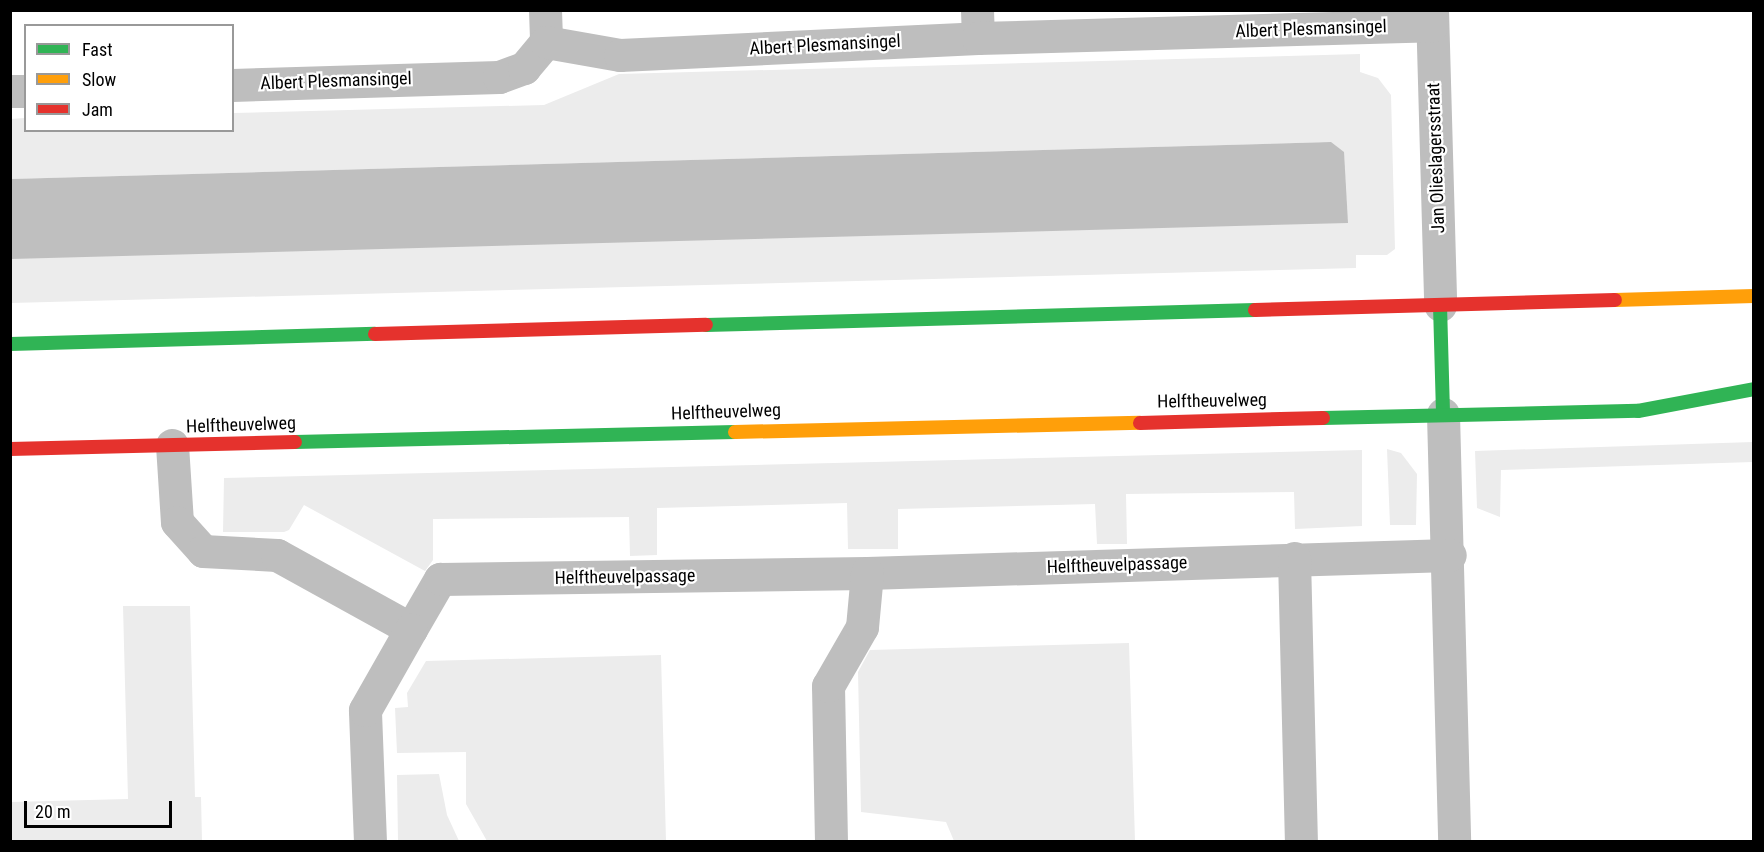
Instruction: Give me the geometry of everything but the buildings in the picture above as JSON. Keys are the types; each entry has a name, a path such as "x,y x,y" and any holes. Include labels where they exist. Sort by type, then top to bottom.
{"main road":[{"path":"10,344 1754,296"},
{"path":"1440,305 1443,414"},
{"name":"Helftheuvelweg","path":"10,449 1638,411 1754,388"}],"street":[{"name":"Albert Plesmansingel","path":"234,85 499,76 525,68 545,26 620,54 977,24 1432,18"},
{"name":"Jan Olieslagersstraat","path":"1432,18 1440,305"},
{"path":"1443,414 1450,555 1454,842"},
{"path":"172,445 177,522 203,551 277,555 411,629"},
{"name":"Helftheuvelpassage","path":"370,842 365,710 440,579 867,573 1294,558 1450,555"},
{"path":"1294,558 1301,842"},
{"path":"831,842 828,686 862,627 867,573"}],"shaded area":[{"path":"1360,54 1360,72 1378,78 1391,95 1395,249 1387,255 1356,255 1356,268 11,303 11,258 1331,142 11,179 10,119 24,118 24,132 234,132 234,113 544,105 619,74"},
{"path":"1331,142 1344,152 1348,223 11,259 11,179"},
{"path":"1753,442 1753,462 1501,470 1500,517 1477,508 1475,451"},
{"path":"1387,449 1401,453 1417,474 1416,525 1390,525"},
{"path":"1362,450 1362,526 1295,529 1294,492 1126,494 1127,544 1097,544 1095,504 898,509 898,549 848,549 847,503 657,508 657,555 630,556 629,517 433,519 433,560 425,571 304,505 289,530 284,532 223,532 224,478"},
{"path":"123,606 190,606 195,797 201,797 202,841 11,841 11,802 128,799"},
{"path":"1129,643 1135,841 954,841 946,822 861,812 858,672 870,650"},
{"path":"661,655 666,841 487,841 466,804 466,752 397,753 395,708 408,707 407,693 426,661"},
{"path":"439,774 447,815 459,841 398,841 397,775"}],"traffic: fast":[{"path":"1440,305 1443,414"},
{"path":"706,325 1255,310"},
{"path":"10,344 375,334"},
{"path":"1323,418 1638,411 1754,389"},
{"path":"295,442 735,432"}],"traffic: slow":[{"path":"1615,300 1754,296"},
{"path":"735,432 1140,423"}],"traffic: jam":[{"path":"1255,310 1615,300"},
{"path":"375,334 706,325"},
{"path":"1140,423 1323,418"},
{"path":"10,449 295,442"}]}
